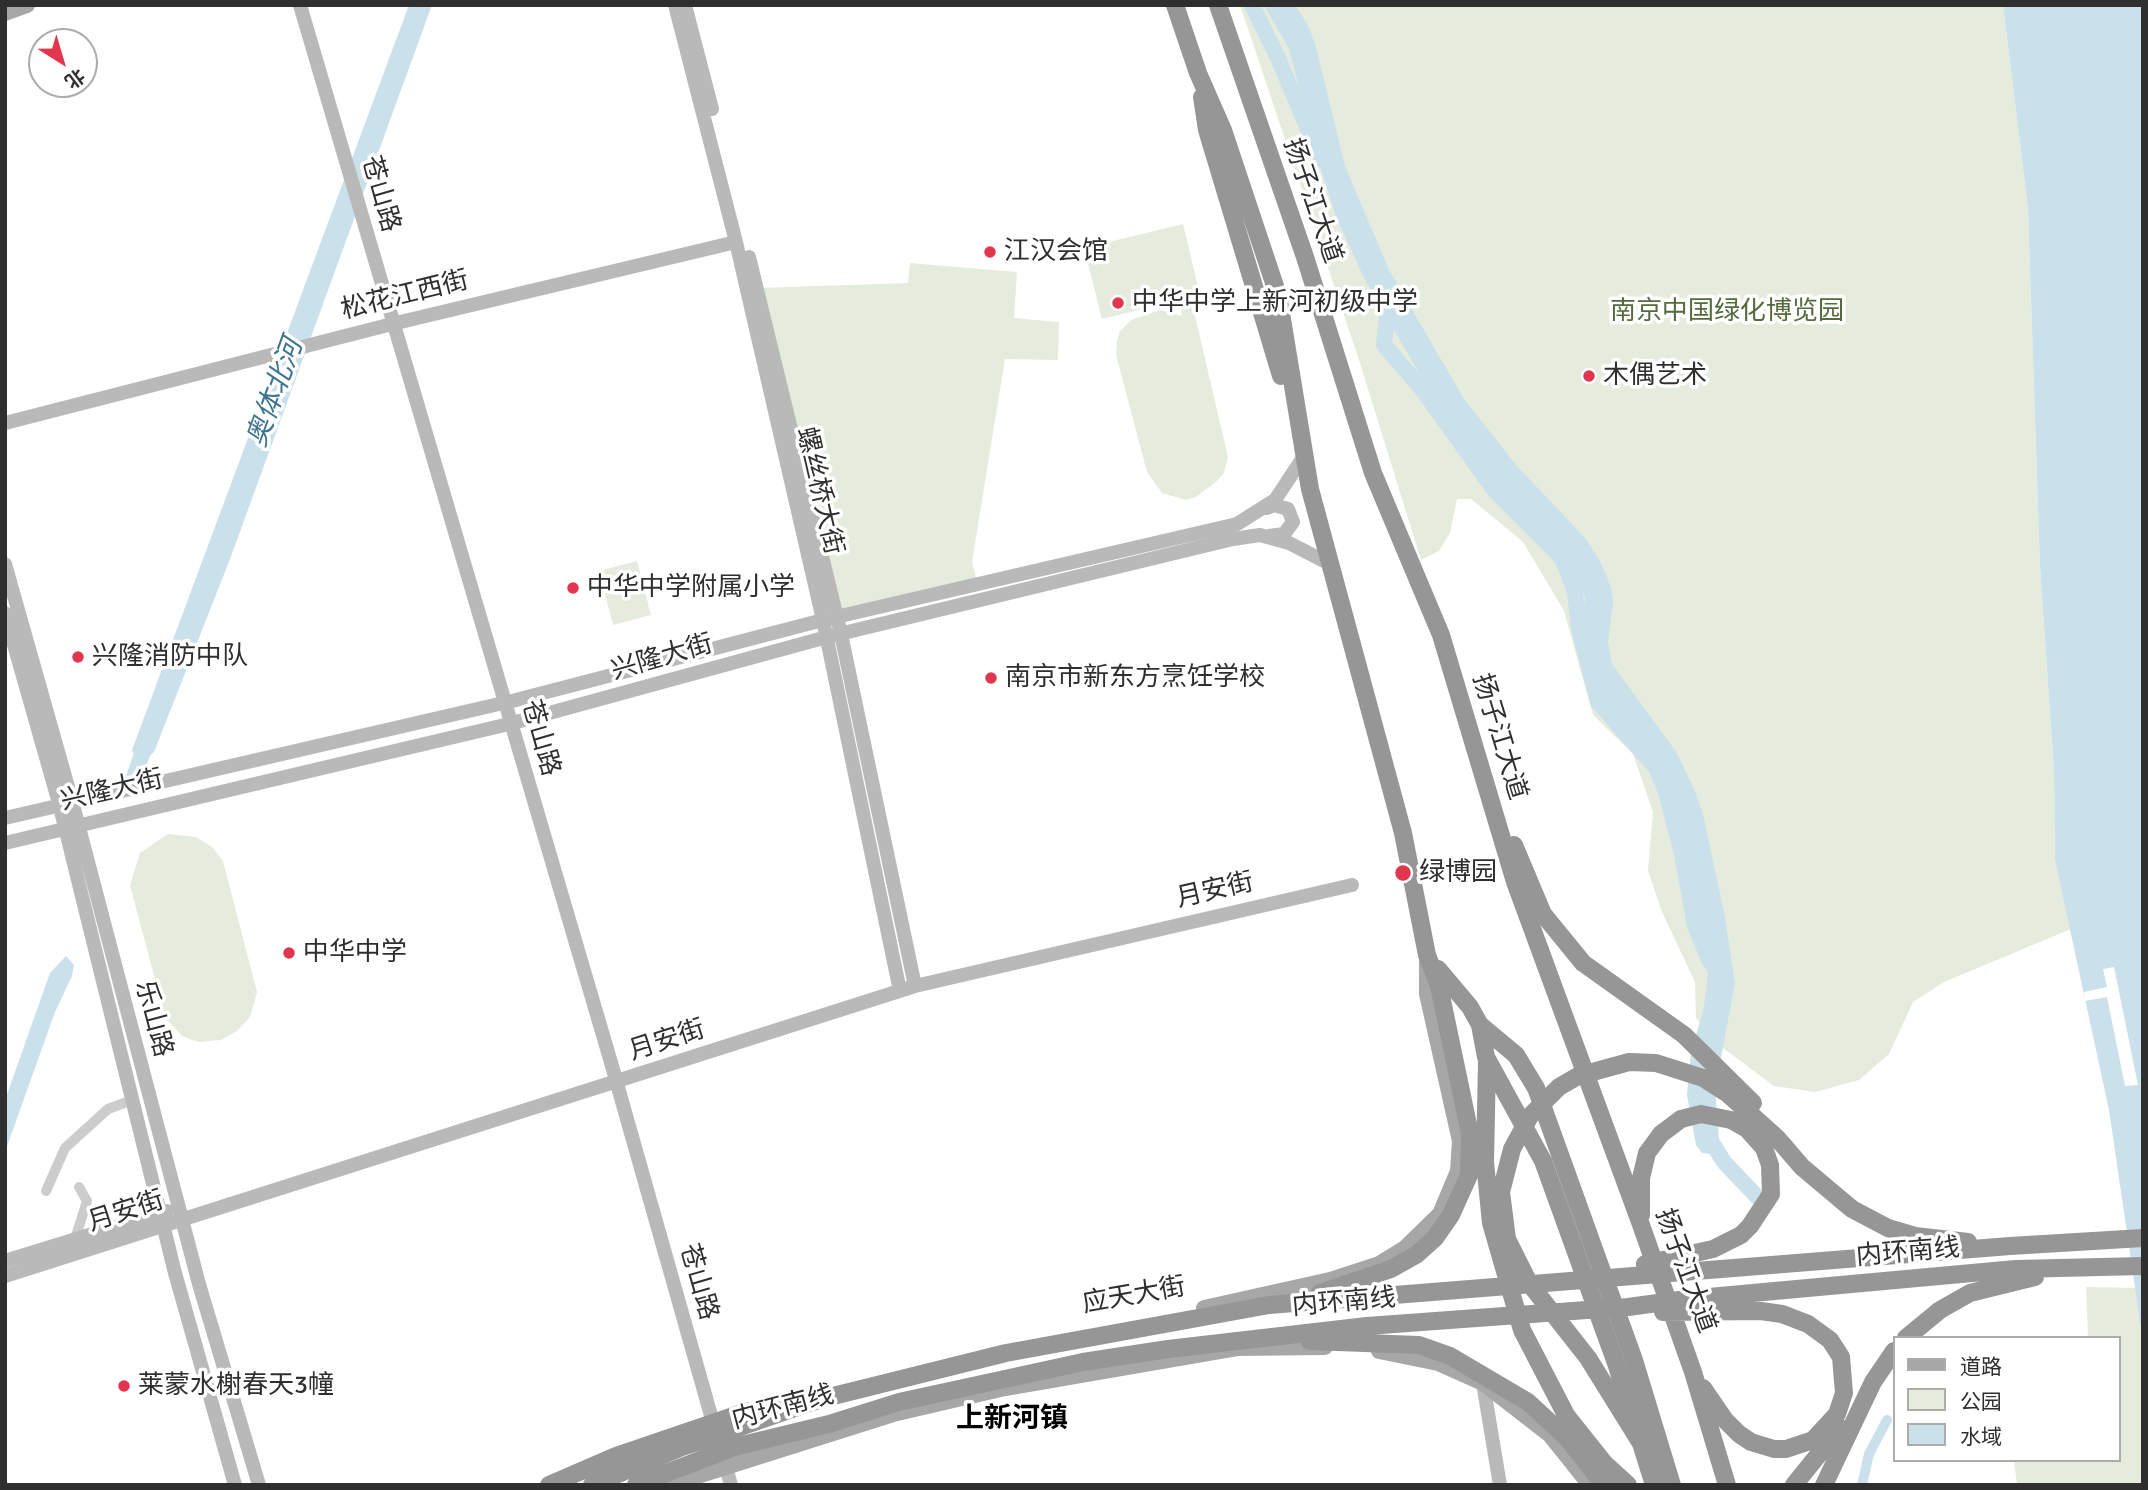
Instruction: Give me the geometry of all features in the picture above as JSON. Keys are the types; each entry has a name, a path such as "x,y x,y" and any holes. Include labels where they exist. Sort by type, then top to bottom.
{"highway":[{"path":"1175,5 1198,73 1207,130 1299,433 1328,563 1407,850 1427,955 1439,986 1470,1135 1469,1175 1461,1195 1436,1238 1416,1255 1391,1269 1342,1288 1269,1306"},
{"name":"扬子江大道","path":"1218,5 1305,257 1373,473 1441,635 1515,882 1693,1372 1727,1485"},
{"path":"1489,797 1517,849 1543,914 1555,933 1583,963 1684,1035 1706,1054 1751,1100 1777,1138"},
{"path":"1427,955 1470,1007 1480,1025 1486,1057 1485,1162 1491,1223 1522,1330 1566,1415 1598,1456 1628,1485"},
{"path":"1480,1025 1516,1055 1536,1088 1634,1360 1672,1485"},
{"path":"1486,1057 1542,1161 1617,1366 1654,1485"},
{"path":"1642,1445 1588,1358 1543,1302 1518,1263 1507,1239 1501,1192 1512,1149 1530,1116 1559,1087 1578,1076 1629,1062 1677,1068 1703,1078 1728,1094 1777,1138 1832,1194 1888,1228 1915,1236 2010,1245 2143,1238"},
{"path":"1568,1280 1686,1256 1713,1248 1741,1235 1761,1214 1771,1194 1770,1165 1758,1140 1740,1124 1715,1115 1688,1116 1661,1134 1647,1153 1641,1178 1640,1222"},
{"name":"内环南线","path":"592,1485 682,1447 821,1399 1006,1353 1269,1306 2010,1245"},
{"path":"1908,1336 1940,1310 1970,1293 2072,1269 2143,1266"},
{"name":"内环南线","path":"636,1485 734,1447 829,1424 899,1402 1083,1362 1240,1339 1628,1307 1687,1298 2016,1269 2072,1269"},
{"path":"1628,1307 1677,1315 1761,1311 1782,1314 1808,1324 1830,1340 1841,1357 1844,1394 1837,1414 1813,1440 1786,1448 1763,1447 1739,1434 1725,1420 1693,1372"},
{"path":"1240,1339 1419,1345 1450,1356 1487,1381 1528,1402 1567,1438 1604,1485"},
{"path":"1794,1485 1824,1452 1892,1354"},
{"path":"1824,1485 1873,1382"},
{"path":"549,1485 616,1456 745,1412 821,1399"},
{"path":"662,1485 829,1424"}],"main road":[{"path":"5,13 27,5"},
{"name":"应天大街","path":"570,1485 718,1426 901,1370 971,1353 1220,1305 1330,1280 1379,1264 1405,1248 1440,1214 1458,1171 1460,1151 1454,1102 1427,994 1427,955"},
{"path":"670,1485 893,1414 943,1402 1105,1369 1237,1348 1334,1347 1395,1352 1438,1363 1487,1381 1550,1435 1590,1485"}],"street":[{"name":"苍山路","path":"300,5 621,1082 730,1464 731,1485"},
{"name":"苍山路","path":"309,5 349,164"},
{"name":"螺丝桥大街","path":"675,5 830,619"},
{"name":"螺丝桥大街","path":"685,5 915,986"},
{"name":"松花江西街","path":"5,423 396,323 736,243"},
{"name":"兴隆大街","path":"5,818 508,702 830,619 1237,524 1275,500 1304,456"},
{"path":"1260,535 1283,534 1293,522 1288,509 1282,506 1265,508"},
{"name":"兴隆大街","path":"5,843 514,723 834,636 1260,535 1289,543 1328,563"},
{"name":"乐山路","path":"5,564 66,802 132,1100 235,1485"},
{"name":"乐山路","path":"5,613 66,802"},
{"name":"螺丝桥大街","path":"834,636 900,990"},
{"name":"乐山路","path":"71,826 259,1485"},
{"name":"月安街","path":"5,1276 162,1219 621,1082 900,990 1352,885"},
{"path":"46,1191 65,1147 108,1109 132,1100"},
{"path":"75,1239 86,1201 79,1187"},
{"path":"5,1261 75,1239 162,1219"},
{"path":"1487,1381 1500,1485"}],"green space":[{"name":"南京中国绿化博览园","path":"1240,5 2003,5 2028,209 2040,567 2054,771 2055,860 2071,929 1944,982 1913,1002 1889,1054 1859,1080 1815,1092 1774,1086 1719,1045 1696,1018 1695,982 1662,912 1648,871 1653,812 1633,754 1593,715 1564,611 1523,542 1471,499 1457,499 1450,533 1439,551 1421,560 1359,360"},
{"path":"1183,224 1200,295 1102,319 1084,248"},
{"path":"910,263 1017,272 1014,318 1059,322 1058,360 1005,359 972,562 978,585 837,617 757,288 908,283"},
{"path":"1192,303 1228,457 1224,473 1216,482 1196,497 1186,500 1162,493 1147,472 1116,355 1120,331 1131,320 1160,310 1182,316 1180,305"},
{"path":"637,561 651,615 613,625 599,571"},
{"path":"168,834 196,837 212,847 223,861 257,992 250,1017 237,1031 221,1040 198,1042 182,1036 165,1017 130,885 140,853"},
{"path":"2086,1287 2143,1288 2143,1485 2017,1485 2014,1462 2120,1462 2120,1336 2088,1336"}],"water":[{"path":"409,5 432,5 230,559 154,752 138,765 132,750"},
{"path":"1264,5 1295,5 1307,24 1315,43 1345,166 1389,270 1464,399 1517,466 1586,539 1601,563 1611,587 1613,602 1608,642 1612,664 1677,753 1694,789 1703,814 1725,917 1735,983 1715,1089 1719,1140 1717,1150 1709,1154 1702,1153 1696,1145 1687,1095 1691,1053 1704,1007 1708,975 1677,819 1669,797 1654,765 1592,683 1586,669 1581,639 1585,598 1577,574 1565,554 1499,484 1443,414 1365,280 1336,217 1289,49"},
{"path":"2003,5 2143,5 2143,1342 2109,1110 2055,860 2054,771 2040,567 2028,209"},
{"path":"66,956 74,965 72,976 55,1012 5,1152 5,1100 50,973"}],"pier":[{"path":"2114,967 2138,1085 2125,1086 2107,997 2085,1001 2084,992 2107,987 2103,969"}],"waterway":[{"path":"1252,5 1278,58 1321,160"},
{"path":"1385,297 1388,305 1384,345 1422,389 1495,491 1562,558 1575,592 1579,629 1598,702 1656,768 1666,792 1682,854 1695,926 1710,962"},
{"name":"奥体北河","path":"133,780 145,746"},
{"path":"1706,1133 1724,1162 1762,1202"},
{"path":"1862,1485 1869,1454 1887,1420"}],"place":[{"name":"江汉会馆","path":"990,252"},
{"name":"中华中学上新河初级中学","path":"1118,303"},
{"name":"木偶艺术","path":"1589,376"},
{"name":"中华中学附属小学","path":"573,588"},
{"name":"兴隆消防中队","path":"78,657"},
{"name":"南京市新东方烹饪学校","path":"991,678"},
{"name":"绿博园","path":"1403,873"},
{"name":"中华中学","path":"289,953"},
{"name":"莱蒙水榭春天3幢","path":"124,1386"}],"district":[{"name":"上新河镇","path":"1012,1420"}]}
